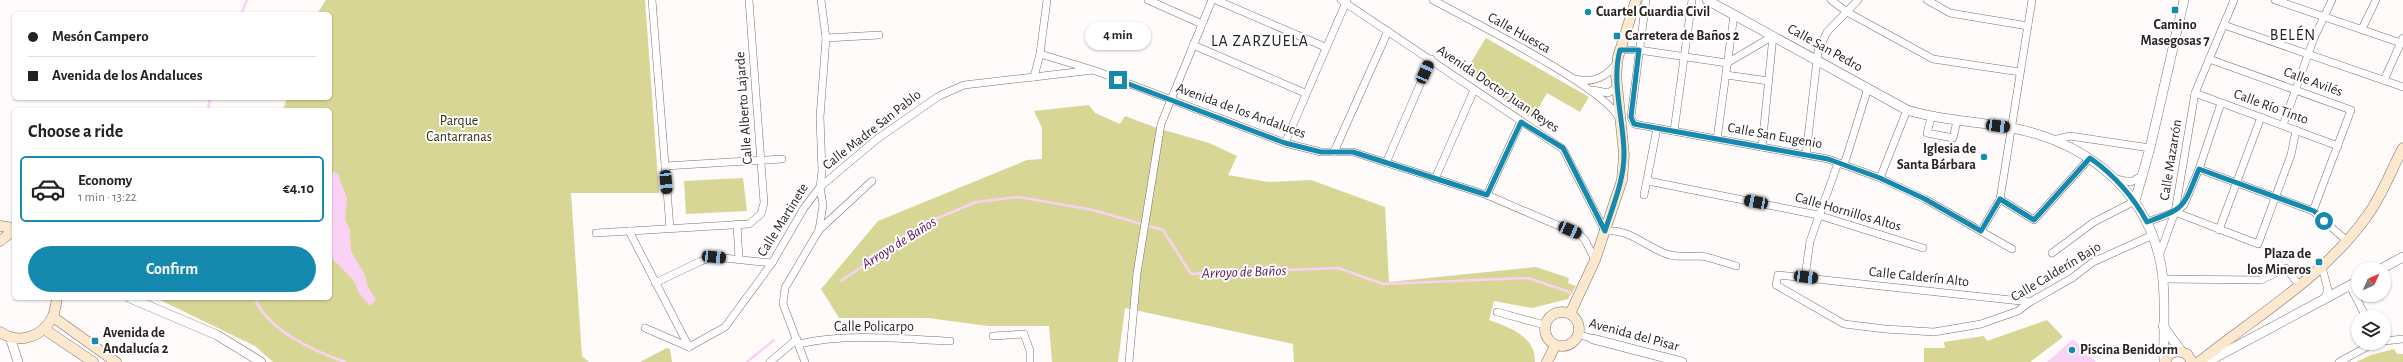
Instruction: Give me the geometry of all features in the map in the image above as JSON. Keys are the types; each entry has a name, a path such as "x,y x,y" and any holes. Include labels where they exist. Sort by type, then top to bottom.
{"main road":[{"path":"1570,314 1595,260 1622,180 1624,155 1617,86 1618,61 1636,0"},
{"path":"2199,362 2207,359 2322,267 2347,241 2368,215 2403,148"},
{"path":"0,226 12,228"},
{"path":"0,241 12,230"},
{"path":"3,334 29,337 44,329 53,317 57,300"},
{"path":"1556,313 1570,314 1577,322 1578,334 1568,346 1555,346 1545,336 1545,325 1549,317 1556,313"},
{"path":"53,317 116,362"},
{"path":"44,329 93,362"},
{"path":"1547,362 1555,346"},
{"path":"2164,362 2171,353 2181,351 2191,359 2207,359"}],"street":[{"path":"652,0 670,228"},
{"name":"Calle Alberto Lajarde","path":"737,224 749,224 761,214 764,203 749,0"},
{"name":"Calle Martinete","path":"689,347 725,327 772,263 804,208 820,187 822,172 820,117 826,38 821,0"},
{"path":"1034,77 1040,54 1047,0"},
{"path":"1148,0 1157,2 1202,24"},
{"path":"1129,362 1137,273 1161,124 1169,99 1212,0"},
{"path":"1216,0 1325,47"},
{"name":"Calle Huesca","path":"1433,0 1572,78 1614,110 1622,127"},
{"path":"1639,50 1646,0"},
{"path":"1674,131 1692,0"},
{"name":"Calle San Pedro","path":"1707,0 1907,110 1931,118 2012,128 2053,140 2090,158 2114,178 2135,201 2153,235 2159,256 2162,279 2164,362"},
{"path":"1831,0 1847,12 1933,60 2020,72"},
{"path":"1806,155 1816,59 1828,32 1858,0"},
{"path":"1927,0 1950,13 2028,26"},
{"path":"1981,231 2000,199 2032,0"},
{"path":"2052,253 2094,222 2135,201 2150,148 2184,0"},
{"name":"Calle Mazarrón","path":"2175,212 2195,93 2234,0"},
{"path":"2275,0 2283,1 2362,30 2402,40 2384,80"},
{"path":"2283,125 2309,54 2332,0"},
{"path":"2362,30 2376,0"},
{"path":"1285,143 1345,1"},
{"name":"Avenida Doctor Juan Reyes","path":"1345,1 1521,122 1563,148 1605,231"},
{"path":"1717,139 1734,15"},
{"path":"2224,25 2403,87"},
{"path":"1334,152 1388,31"},
{"path":"826,38 879,35"},
{"path":"1620,50 1639,50 1727,63 1773,36"},
{"path":"1762,147 1773,36"},
{"path":"1193,45 1305,93"},
{"name":"Calle San Eugenio","path":"1639,50 1631,117 1634,124 1806,155 1841,164 1880,178 1925,199 2012,249"},
{"name":"Avenida de los Andaluces","path":"1040,54 1093,70 1285,143 1321,152 1353,152 1487,195 1580,235 1585,240 1595,260"},
{"path":"1386,163 1431,59"},
{"name":"Calle Avilés","path":"2209,59 2351,110 2314,211"},
{"path":"1617,86 1601,77 1618,61"},
{"name":"Calle Madre San Pablo","path":"820,187 877,139 939,96 964,85 1093,70"},
{"path":"1726,75 1769,81"},
{"name":"Calle Huesca","path":"1572,78 1586,81 1601,77"},
{"name":"Calle Huesca","path":"1583,86 1606,93 1613,91 1617,86"},
{"path":"1806,277 1810,241 1818,214 1841,164 1868,88"},
{"path":"1435,179 1474,90"},
{"name":"Calle Río Tinto","path":"2195,93 2338,146"},
{"name":"Calle Mazarrón","path":"2175,212 2184,205 2199,169 2221,103"},
{"path":"1880,178 1907,110"},
{"path":"2219,230 2261,117"},
{"path":"1931,118 1927,133 1954,138 1957,121"},
{"path":"1487,195 1521,122"},
{"path":"1644,195 1648,181 1657,128"},
{"path":"2147,222 2175,212 2258,244 2291,154 2296,130"},
{"name":"Calle San Pedro","path":"2053,140 2070,136 2150,148"},
{"path":"2000,199 2034,220 2090,158"},
{"path":"665,166 782,159"},
{"path":"2199,169 2314,211 2347,241"},
{"path":"2114,178 2128,183 2137,180 2143,175"},
{"path":"802,360 798,342 783,304 785,288 819,230 872,181"},
{"name":"Calle Hornillos Altos","path":"1648,181 1818,214 1923,248"},
{"path":"819,230 823,205 820,187"},
{"path":"2159,256 2175,212"},
{"path":"0,223 12,227"},
{"path":"596,233 737,224 739,259"},
{"path":"1605,231 1615,229 1629,234 1665,254 1693,258 1699,256 1736,266"},
{"path":"629,231 689,347"},
{"name":"Calle Calderín Bajo","path":"1778,275 1776,285 1844,324 1885,329 1934,332 1981,324 2018,311 2030,302 2072,278 2093,262 2153,235"},
{"path":"655,283 700,261 714,257 772,263"},
{"path":"2391,264 2403,257"},
{"path":"2322,267 2326,286 2329,292 2324,299"},
{"path":"2162,279 2261,280 2286,268 2303,282 2319,280 2326,286"},
{"name":"Calle Calderín Alto","path":"1778,275 2030,302"},
{"path":"2207,359 2351,286"},
{"path":"135,300 217,335 261,362"},
{"path":"1497,312 1545,325"},
{"path":"2162,324 2181,351"},
{"path":"646,328 689,347"},
{"path":"3,334 18,362"},
{"path":"993,336 1024,334 1030,351 1030,362"},
{"name":"Avenida del Pisar","path":"1578,334 1682,362"},
{"name":"Calle Policarpo","path":"798,342 877,339 950,340"},
{"path":"2391,340 2403,339"},
{"path":"770,362 798,342"},
{"path":"2339,362 2361,350"}],"green space":[{"name":"Parque Cantarranas","path":"326,0 645,0 659,193 571,193 582,356 589,362 273,362 255,346 160,300 332,300 332,108 284,108 286,100 332,100 332,12 318,12"},
{"path":"1486,38 1589,97 1580,112 1547,93 1532,119 1465,72"},
{"path":"1089,105 1095,113 1120,124 1125,116 1157,128 1209,143 1237,156 1228,175 1268,182 1311,180 1385,207 1389,282 1536,267 1569,278 1568,283 1576,286 1568,299 1532,308 1494,301 1489,320 1520,334 1526,339 1531,345 1535,362 1294,362 1293,344 1125,308 1118,362 1052,362 1049,326 988,326 928,318 839,318 821,289 878,221 1027,160 1042,159 1042,128 1034,111"},
{"path":"743,178 747,211 686,214 684,181"},
{"path":"2047,320 2063,337 2030,362 1924,362 1924,348 1945,348 1944,342 1984,336 1987,341"},
{"path":"667,348 670,349 672,362 640,362"},
{"path":"2394,349 2397,354 2403,354 2403,362 2356,362 2371,355"}],"shaded area":[{"path":"334,172 338,174 347,199 345,220 350,230 351,251 365,275 367,285 376,300 370,306 359,293 354,281 332,258 332,173"},
{"name":"Piscina Benidorm","path":"2073,339 2096,362 2047,362"}],"waterway":[{"name":"Arroyo de Baños","path":"242,12 247,0"},
{"name":"Arroyo de Baños","path":"208,108 210,100"},
{"name":"Arroyo de Baños","path":"841,281 926,223 976,202 1019,197 1093,210 1163,230 1191,274 1338,268 1383,284 1528,278 1572,293"},
{"name":"Arroyo de Baños","path":"256,300 269,320 280,329 306,346 345,362"},
{"name":"Arroyo de Baños","path":"747,362 774,340"}],"place":[{"name":"Camino Masegosas 7","path":"2175,10"},
{"name":"Cuartel Guardia Civil","path":"1588,12"},
{"name":"Carretera de Baños 2","path":"1617,36"},
{"name":"Iglesia de Santa Bárbara","path":"1984,157"},
{"name":"Plaza de los Mineros","path":"2319,262"},
{"name":"Avenida de Andalucía 2","path":"95,341"},
{"name":"Piscina Benidorm","path":"2072,350"}],"district":[{"name":"BELÉN","path":"2293,35"},
{"name":"LA ZARZUELA","path":"1260,41"}],"route":[{"path":"1118,80 1285,143 1321,152 1353,152 1487,195 1521,122 1563,148 1605,231 1622,180 1624,155 1622,122 1616,75 1620,50 1639,50 1631,117 1634,124 1828,159 1880,178 1925,199 1981,231 2000,199 2034,220 2090,158 2108,171 2126,190 2142,211 2147,222 2175,212 2184,205 2199,169 2314,211 2324,221"}]}
